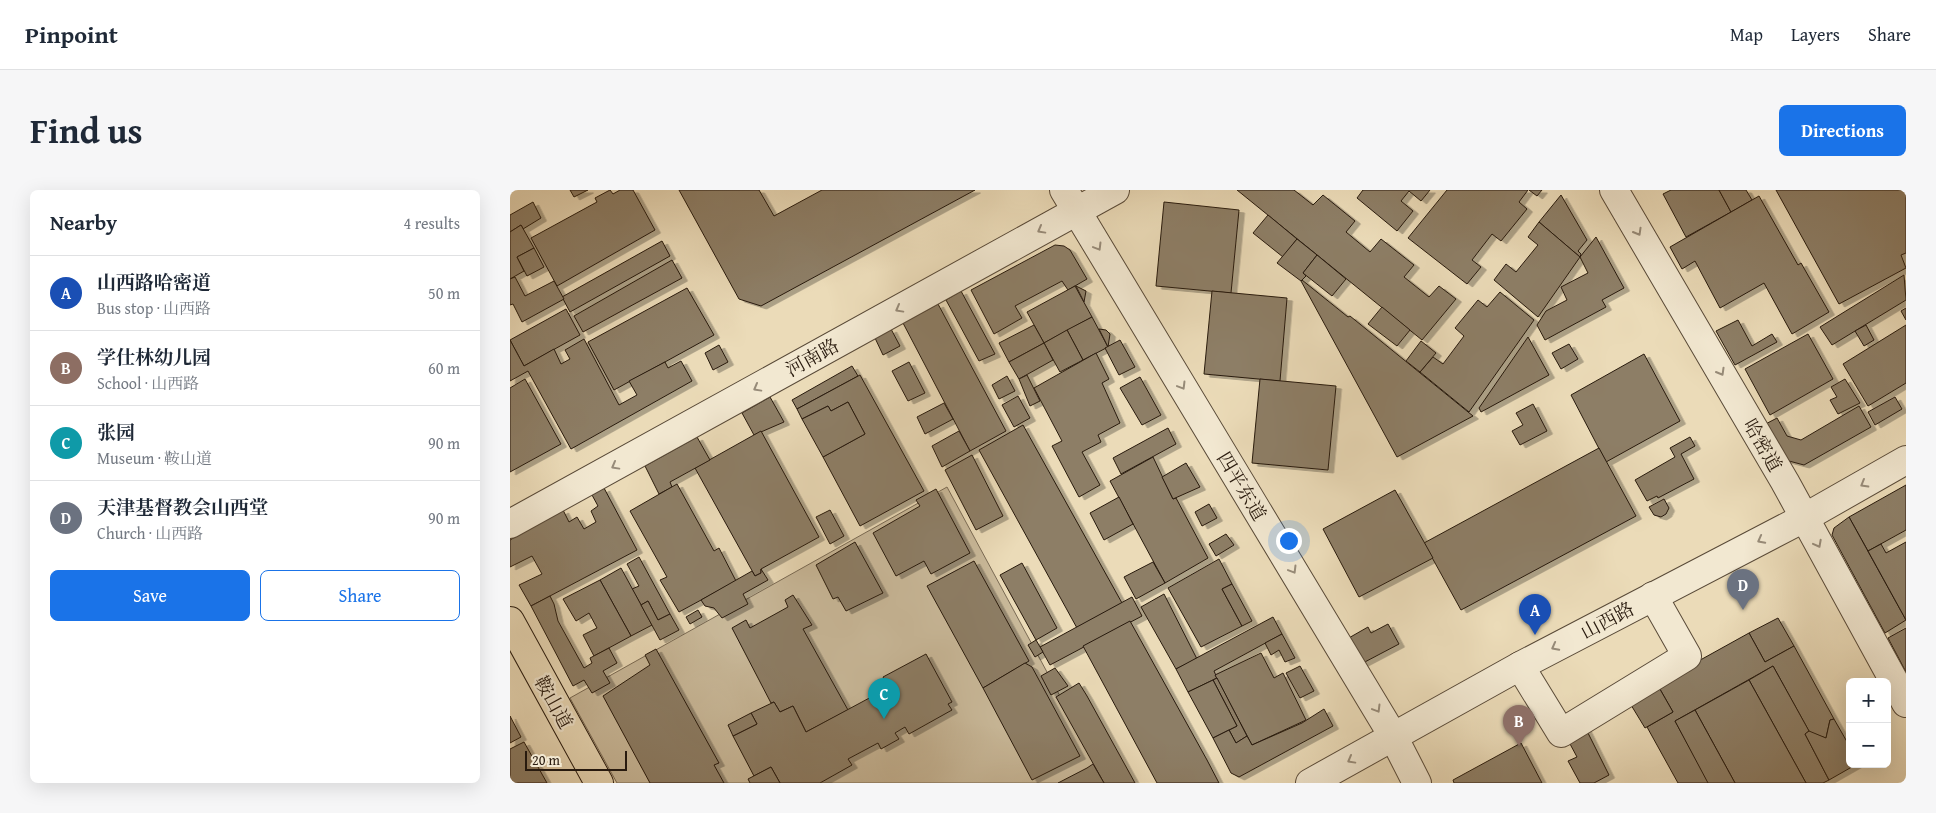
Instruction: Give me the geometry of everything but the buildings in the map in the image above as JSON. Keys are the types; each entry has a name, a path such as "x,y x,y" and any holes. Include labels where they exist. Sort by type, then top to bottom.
{"main road":[{"name":"鞍山道","path":"510,621 599,783"}],"street":[{"name":"河南路","path":"510,524 1070,200 1115,190"},
{"name":"哈密道","path":"1614,190 1804,518 1906,703"},
{"name":"四平东道","path":"1070,200 1393,736 1417,783"},
{"name":"山西路","path":"1310,783 1520,666 1804,518 1906,460"},
{"path":"1520,666 1560,733 1687,656 1653,596"}],"shaded area":[{"path":"947,487 1107,783 617,783 570,698"}],"place":[{"name":"天津基督教会山西堂","path":"1743,610"},
{"name":"山西路哈密道","path":"1535,635"},
{"name":"张园","path":"884,719"},
{"name":"学仕林幼儿园","path":"1519,746"}]}
